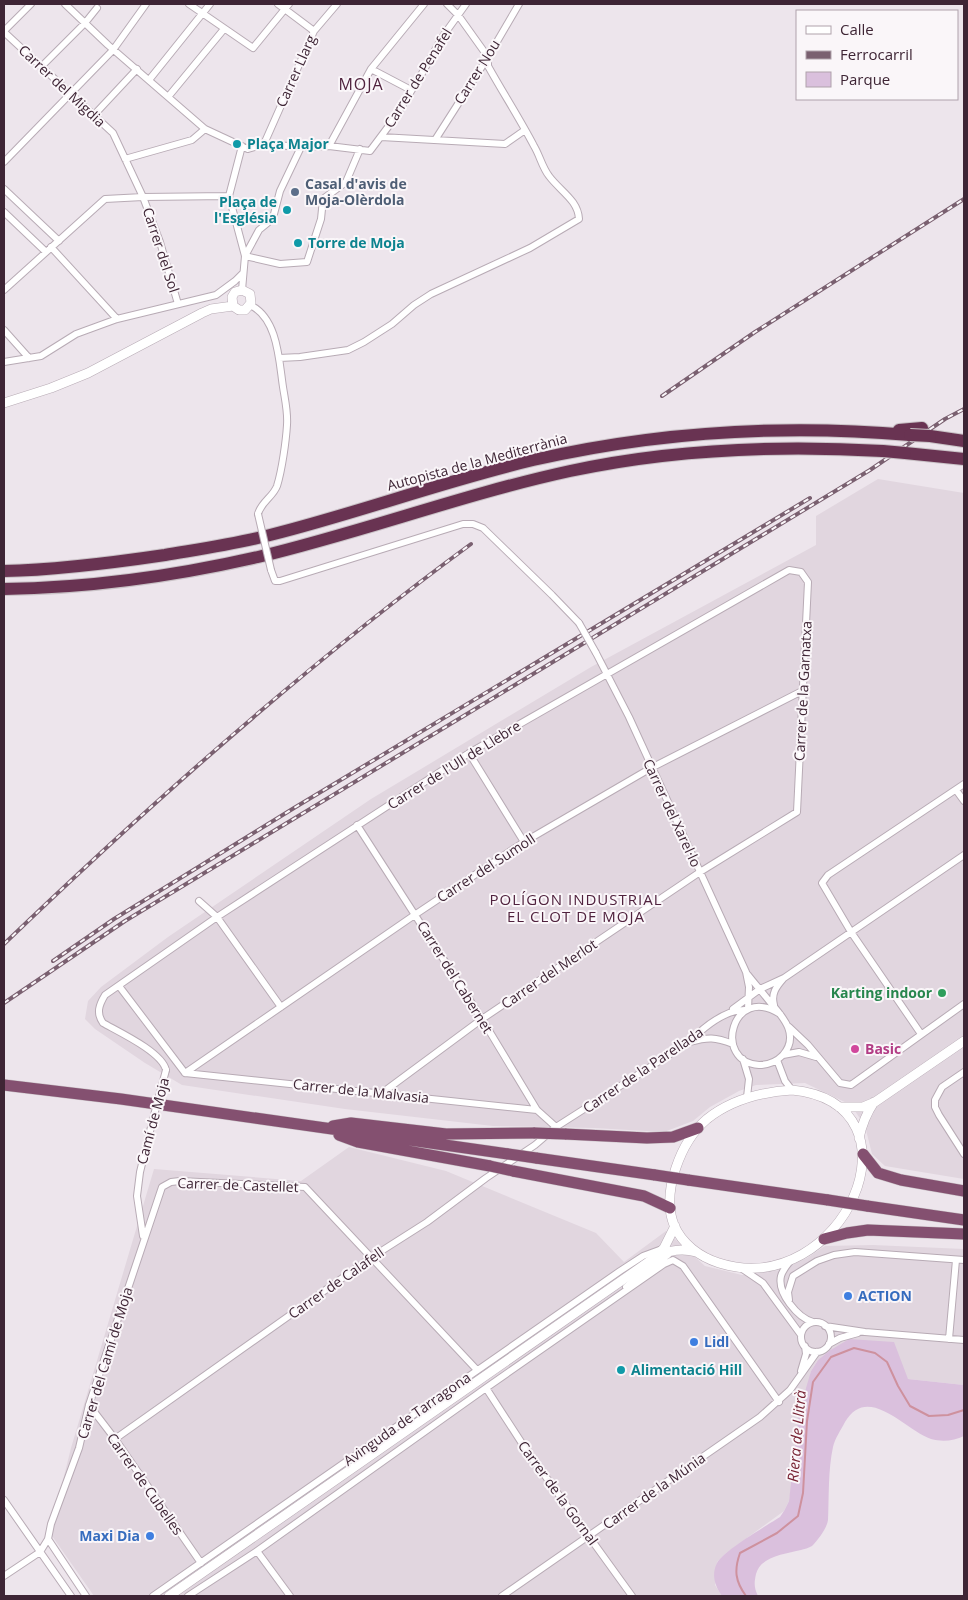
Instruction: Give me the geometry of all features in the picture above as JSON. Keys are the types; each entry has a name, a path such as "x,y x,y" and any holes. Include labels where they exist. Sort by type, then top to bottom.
{"highway":[{"name":"Autopista de la Mediterrània","path":"4,571 99,565 214,547 287,531 513,465 628,442 701,433 820,430 910,435 931,431 964,441"},
{"path":"873,432 931,431 964,433"},
{"path":"4,589 120,581 224,564 291,548 527,481 635,460 702,452 803,448 905,452 964,459"},
{"path":"4,1085 121,1099 964,1220"},
{"path":"318,1128 351,1123 446,1134 535,1133 561,1130 647,1138 673,1137 698,1128"},
{"path":"318,1128 358,1142 644,1196 670,1208"},
{"path":"863,1154 878,1173 902,1180 964,1191"},
{"path":"824,1239 868,1230 964,1234"}],"street":[{"path":"4,32 31,4"},
{"path":"65,4 113,50 205,129 248,149 264,144 360,149 346,182 323,199 321,218 307,262 280,264 245,256"},
{"path":"4,162 113,50 146,4"},
{"path":"189,4 253,48 287,6"},
{"path":"150,80 210,4"},
{"path":"278,4 287,6 314,31"},
{"name":"Carrer Llarg","path":"264,144 314,31 337,4"},
{"path":"329,146 371,69 424,4"},
{"path":"250,305 258,309 266,319 278,349 279,358 348,350 392,324 414,304 431,294 523,252 579,219 575,205 550,177 488,66 488,57 458,15 447,4"},
{"name":"Carrer de Penafel","path":"360,149 370,151 381,137 394,119 443,36 466,4"},
{"name":"Carrer Nou","path":"435,140 519,4"},
{"path":"42,67 85,23 96,8"},
{"path":"168,97 224,29"},
{"name":"Carrer del Migdia","path":"4,32 113,133 143,197"},
{"path":"94,115 137,69"},
{"path":"371,69 410,90"},
{"path":"125,159 192,140 205,129"},
{"path":"381,137 505,144 525,130"},
{"path":"242,146 229,196 245,256"},
{"path":"233,306 232,297 238,291 245,256 259,230 270,221 274,214 280,191 301,147"},
{"path":"4,189 59,241"},
{"path":"4,290 105,199 229,196"},
{"name":"Carrer del Sol","path":"143,197 160,242 178,304"},
{"path":"4,212 49,250 117,319"},
{"path":"4,362 41,356 76,334 117,319 216,295 235,281 243,272"},
{"path":"223,290 248,292 251,296 250,305"},
{"path":"4,403 51,388 88,373 211,309 233,306 242,310 250,305"},
{"path":"4,330 29,358"},
{"name":"Carrer del Xarel·lo","path":"279,358 287,427 277,486 270,498 261,506 258,514 275,581 280,582 462,524 473,524 482,528 552,594 578,623 608,673 746,972"},
{"name":"Carrer de l'Ull de Llebre","path":"119,986 218,917 469,753 789,570 802,572"},
{"name":"Carrer de la Garnatxa","path":"796,812 804,690 808,582 802,572"},
{"name":"Carrer del Sumoll","path":"185,1073 524,842 651,768 804,690"},
{"path":"469,753 524,842"},
{"path":"921,1034 852,932 822,883 828,875 964,784"},
{"path":"956,790 964,801"},
{"name":"Carrer del Merlot","path":"382,1094 482,1019 700,872 796,812"},
{"name":"Carrer del Cabernet","path":"357,825 416,914 537,1110 561,1130"},
{"name":"Carrer de la Parellada","path":"561,1130 689,1042 697,1034 760,989 784,978 964,855"},
{"path":"199,900 218,917 281,1007"},
{"path":"746,972 789,1027 820,1058 840,1083 851,1085 964,1004"},
{"path":"746,972 750,997 747,1010"},
{"path":"775,1008 773,996 784,978"},
{"path":"119,986 185,1073"},
{"name":"Camí de Moja","path":"119,986 105,995 100,1002 99,1017 103,1023 158,1056 165,1065 166,1070 140,1172 137,1196 144,1238"},
{"path":"780,1014 764,1007 747,1010 738,1016 731,1034 736,1052 743,1059 760,1065 769,1064 799,1052 820,1058"},
{"name":"Carrer de la Parellada","path":"729,1012 747,1010"},
{"path":"789,1027 789,1042 780,1058 785,1082 792,1090"},
{"path":"689,1042 706,1037 718,1038 733,1044"},
{"path":"839,1107 862,1107 875,1102 963,1042"},
{"path":"743,1059 748,1079 747,1097"},
{"path":"964,1072 942,1087 935,1100 935,1107 964,1154"},
{"name":"Carrer de la Malvasia","path":"185,1073 537,1110"},
{"path":"792,1090 817,1094 839,1107 851,1120 859,1138 863,1154 860,1177 844,1218 824,1239 792,1259 765,1266 741,1268 716,1262 696,1252 683,1239 675,1226 670,1208 673,1176 683,1150 698,1128 730,1104 762,1093 792,1090"},
{"path":"859,1138 866,1113 875,1102"},
{"name":"Carrer de Calafell","path":"115,1439 372,1257 427,1222 486,1178 534,1145 561,1130"},
{"name":"Carrer de Castellet","path":"162,1187 171,1182 180,1181 305,1187 477,1370"},
{"name":"Carrer del Camí de Moja","path":"40,1552 48,1539 51,1524 79,1448 89,1405 162,1187"},
{"name":"Avinguda de Tarragona","path":"169,1596 657,1256 664,1248 675,1226"},
{"name":"Avinguda de Tarragona","path":"153,1596 620,1271 643,1256 664,1248"},
{"name":"Avinguda de Tarragona","path":"657,1256 676,1250 696,1252"},
{"name":"Avinguda de Tarragona","path":"619,1296 644,1271 676,1250"},
{"path":"789,1300 788,1292 793,1276 817,1261 834,1254 855,1252 964,1260"},
{"path":"792,1259 781,1274 780,1281 783,1293 800,1316 806,1320 826,1326 865,1332 964,1340"},
{"name":"Avinguda de Tarragona","path":"188,1596 257,1551 664,1264 674,1260 682,1266 779,1402"},
{"path":"950,1339 956,1260"},
{"path":"741,1268 763,1283 801,1335 805,1346 811,1351 817,1352 829,1344 853,1334 865,1332"},
{"path":"801,1335 804,1328 815,1322"},
{"path":"826,1326 831,1336 829,1344"},
{"name":"Carrer de la Múnia","path":"799,1376 806,1354 805,1346"},
{"name":"Carrer de la Múnia","path":"502,1596 760,1417 779,1402 790,1390 817,1352"},
{"name":"Carrer de la Gornal","path":"486,1388 525,1448 632,1596"},
{"name":"Carrer de Cubelles","path":"89,1405 115,1439 200,1563"},
{"path":"4,1500 71,1596"},
{"path":"48,1539 86,1596"},
{"path":"257,1551 290,1596"},
{"path":"4,1576 40,1552"}],"shaded area":[{"path":"878,479 964,493 964,1179 885,1166 872,1154 865,1126 851,1105 805,1083 756,1085 739,1091 710,1107 693,1121 664,1132 594,1128 493,1126 345,1109 182,1085 145,1063 95,1029 85,1019 88,1001 101,987 168,937 371,799 591,667 816,545 816,516"},
{"path":"349,1147 446,1171 596,1233 624,1262 666,1231 705,1266 742,1275 781,1270 807,1258 825,1246 873,1245 964,1249 964,1385 908,1379 829,1351 818,1360 811,1371 789,1501 784,1511 725,1554 717,1562 715,1585 722,1596 94,1596 50,1533 71,1448 154,1169 301,1181"}],"green space":[{"path":"849,1339 894,1342 908,1379 964,1385 964,1436 948,1440 931,1439 887,1412 864,1407 854,1411 845,1422 833,1447 829,1474 828,1520 826,1527 819,1537 812,1546 774,1557 763,1563 756,1574 755,1580 758,1596 722,1596 715,1580 714,1572 717,1563 727,1552 780,1517 789,1501 799,1412 811,1371 818,1360"}],"waterway":[{"name":"Riera de Llitrà","path":"746,1596 738,1580 736,1570 740,1553 777,1533 798,1516 803,1493 807,1421 813,1382 831,1357 854,1348 875,1353 887,1362 910,1406 929,1416 948,1415 964,1410"}],"railway":[{"path":"662,396 755,332 964,199"},
{"path":"4,1003 125,921 870,470 945,419 964,409"},
{"path":"53,961 114,919 294,808 810,498"},
{"path":"4,944 116,839 231,736 350,637 471,544"}],"place":[{"name":"Plaça Major","path":"237,144"},
{"name":"Casal d'avis de Moja-Olèrdola","path":"295,192"},
{"name":"Plaça de l'Església","path":"287,210"},
{"name":"Torre de Moja","path":"298,243"},
{"name":"Karting indoor","path":"942,993"},
{"name":"Basic","path":"855,1049"},
{"name":"ACTION","path":"848,1296"},
{"name":"Lidl","path":"694,1342"},
{"name":"Alimentació Hill","path":"621,1370"},
{"name":"Maxi Dia","path":"150,1536"}],"district":[{"name":"MOJA","path":"361,84"},
{"name":"POLÍGON INDUSTRIAL EL CLOT DE MOJA","path":"576,908"}]}
